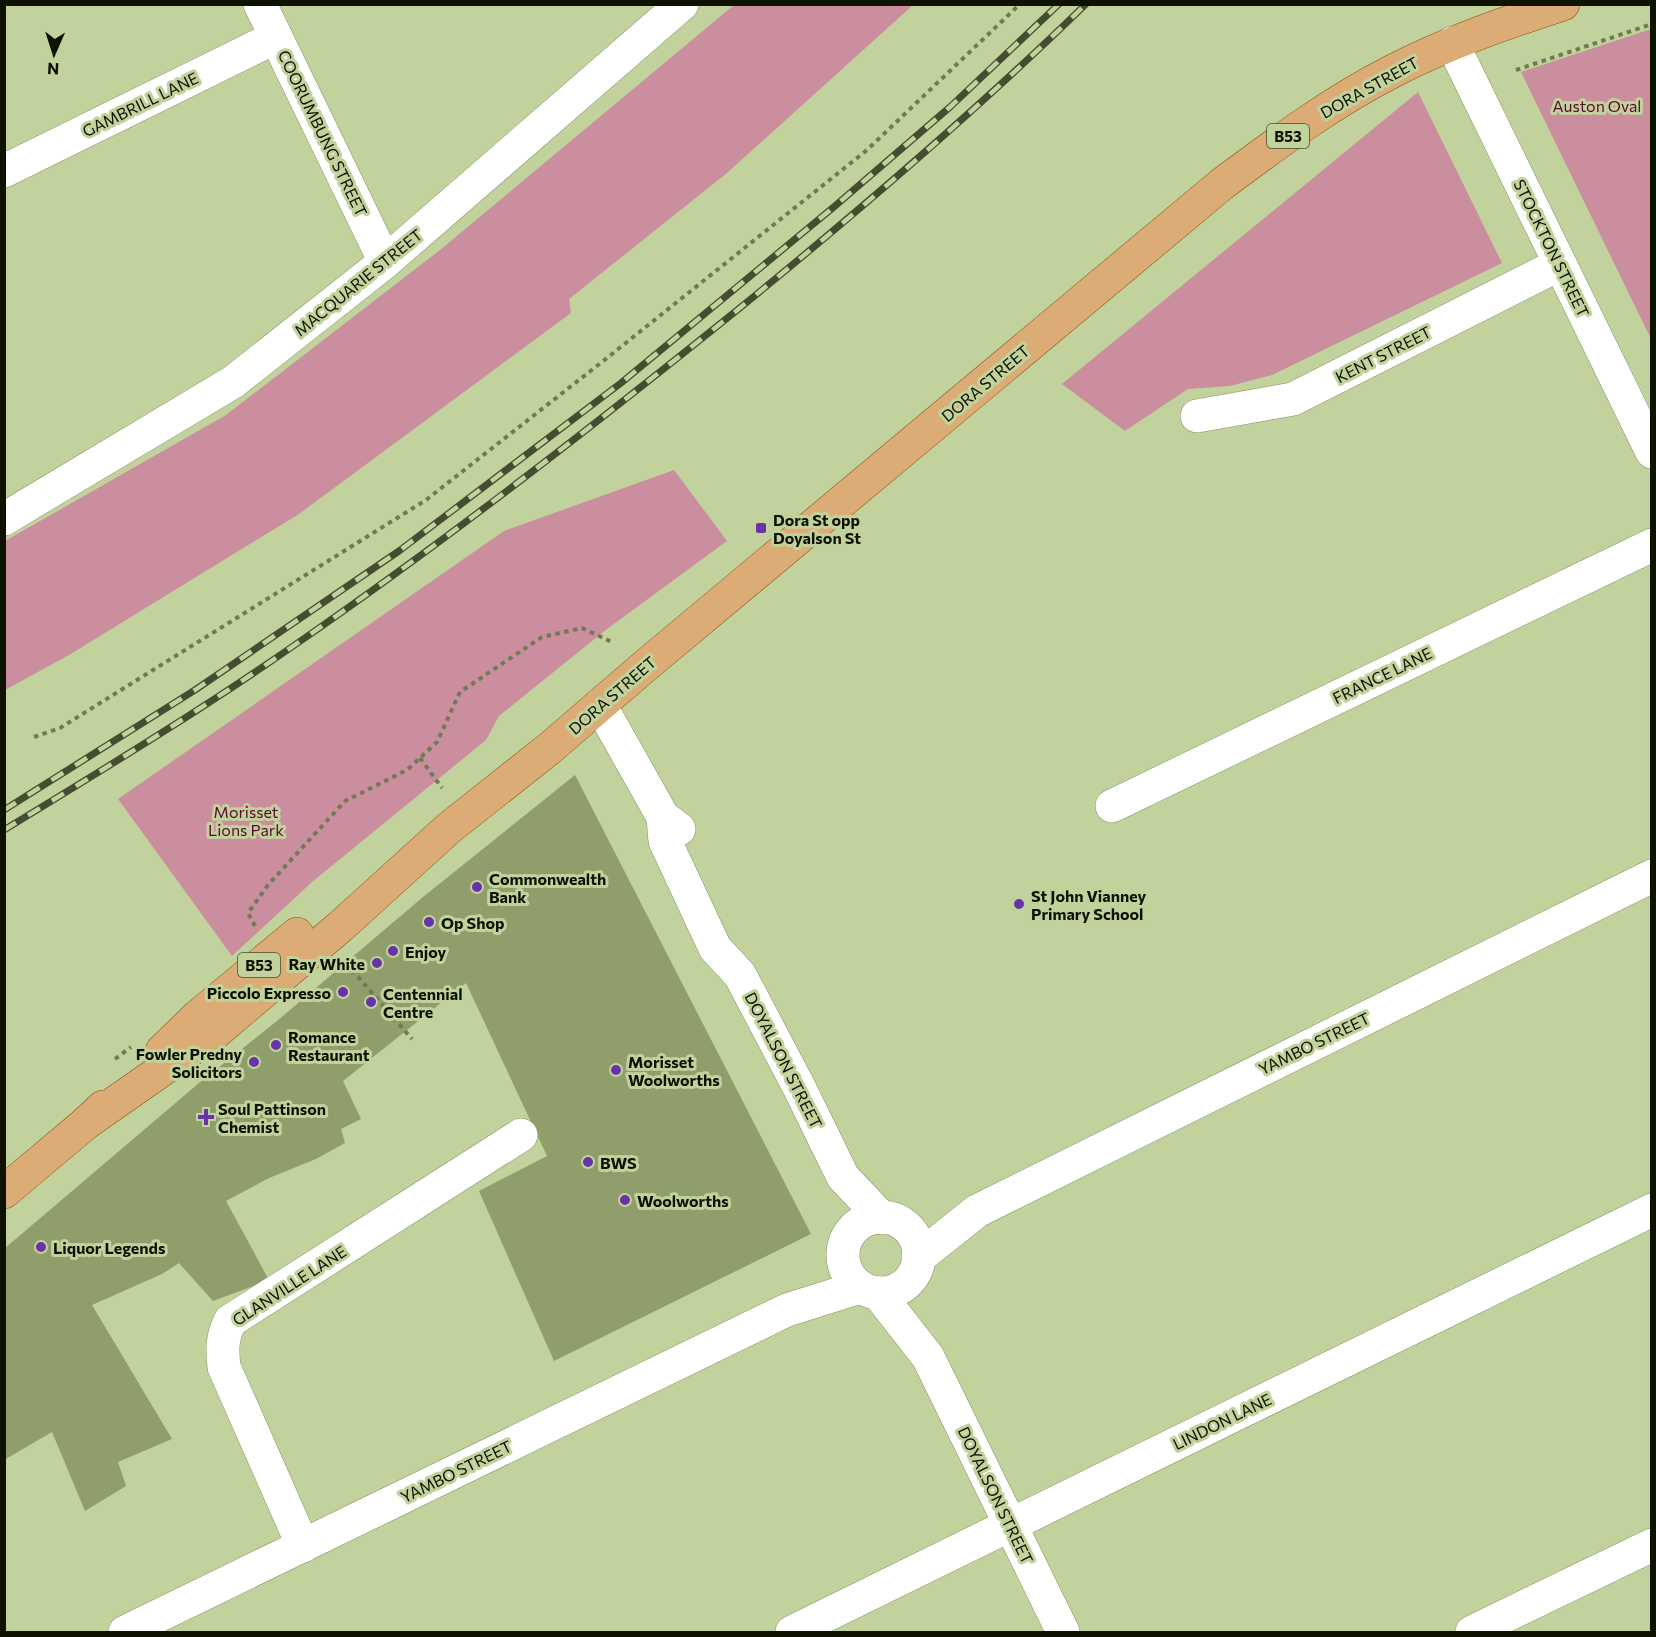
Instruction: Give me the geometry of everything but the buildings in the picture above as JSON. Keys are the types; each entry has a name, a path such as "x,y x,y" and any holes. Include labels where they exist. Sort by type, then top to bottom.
{"main road":[{"name":"DORA STREET","path":"4,1192 86,1123 198,1016 325,911 448,828 550,748 1222,184 1328,109 1392,71 1452,43 1563,4"}],"street":[{"name":"COORUMBUNG STREET","path":"261,4 385,262"},
{"name":"MACQUARIE STREET","path":"4,519 233,382 385,262 682,4"},
{"name":"GAMBRILL LANE","path":"4,171 276,36"},
{"name":"STOCKTON STREET","path":"1452,43 1652,452"},
{"name":"KENT STREET","path":"1197,416 1293,399 1560,264"},
{"name":"FRANCE LANE","path":"1112,806 1652,545"},
{"name":"DOYALSON STREET","path":"600,705 663,817 685,833 736,939 740,975 843,1177 891,1221 909,1230 914,1238 918,1248 915,1267 928,1357"},
{"name":"YAMBO STREET","path":"915,1267 977,1211 1652,876"},
{"name":"GLANVILLE LANE","path":"303,1546 224,1367 222,1347 224,1333 230,1321 521,1135"},
{"name":"DOYALSON STREET","path":"843,1177 847,1272 852,1280 869,1290 928,1357 1063,1632"},
{"name":"LINDON LANE","path":"792,1632 1652,1210"},
{"name":"YAMBO STREET","path":"891,1221 977,1211"},
{"path":"846,1245 855,1227 863,1222 872,1218 891,1221"},
{"name":"YAMBO STREET","path":"787,1310 846,1245"},
{"path":"869,1290 888,1293 897,1289 905,1284 915,1267"},
{"name":"YAMBO STREET","path":"125,1632 787,1310 869,1290"},
{"path":"1472,1632 1652,1545"}],"path":[{"path":"34,737 70,722 426,500 867,150 1020,4"},
{"path":"1516,70 1652,24"},
{"path":"257,930 248,913 268,885 345,801 407,770 437,742 460,692 542,637 582,628 614,643"},
{"path":"420,758 442,788"},
{"path":"341,958 412,1039"},
{"path":"109,1064 136,1043"}],"green space":[{"path":"734,5 913,5 727,173 569,299 571,313 299,514 69,655 5,690 5,541 226,415 440,250"},
{"name":"Auston Oval","path":"1652,29 1651,339 1521,72"},
{"path":"1418,92 1502,263 1272,375 1230,386 1188,389 1125,431 1062,384"},
{"name":"Morisset Lions Park","path":"674,470 727,541 607,629 499,716 486,740 312,882 232,956 118,799 504,531"}],"railway":[{"path":"4,810 195,690 399,551 621,383 835,206 950,107 1059,4"},
{"path":"4,830 263,667 412,562 523,479 830,234 960,121 1086,4"}],"place":[{"name":"Dora St opp Doyalson St","path":"761,528"},
{"name":"Commonwealth Bank","path":"477,887"},
{"name":"St John Vianney Primary School","path":"1019,904"},
{"name":"Op Shop","path":"429,922"},
{"name":"Enjoy","path":"393,951"},
{"name":"Ray White","path":"377,963"},
{"name":"Piccolo Expresso","path":"343,992"},
{"name":"Centennial Centre","path":"371,1002"},
{"name":"Romance Restaurant","path":"276,1045"},
{"name":"Fowler Predny Solicitors","path":"254,1062"},
{"name":"Morisset Woolworths","path":"616,1070"},
{"name":"Soul Pattinson Chemist","path":"206,1117"},
{"name":"BWS","path":"588,1162"},
{"name":"Woolworths","path":"625,1200"},
{"name":"Liquor Legends","path":"41,1247"}]}
